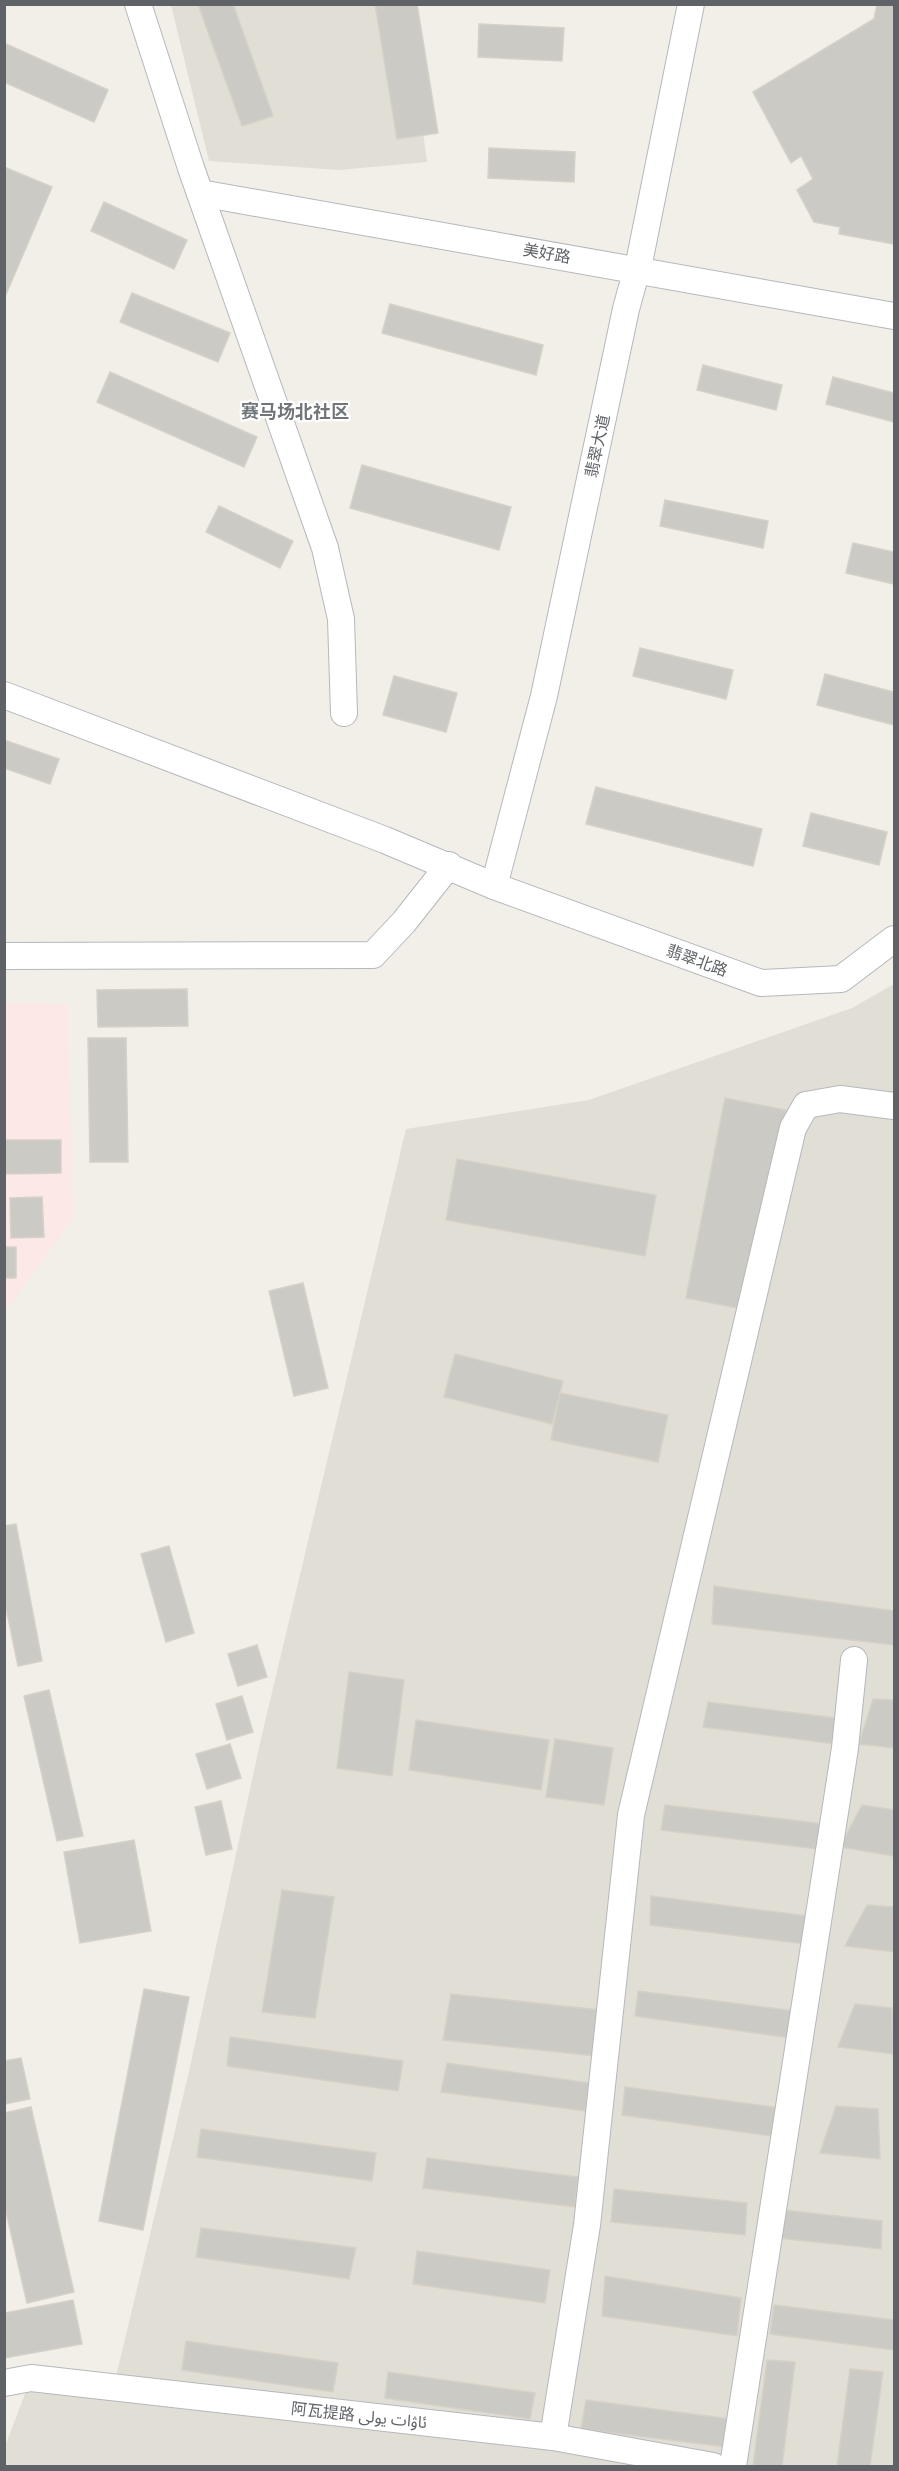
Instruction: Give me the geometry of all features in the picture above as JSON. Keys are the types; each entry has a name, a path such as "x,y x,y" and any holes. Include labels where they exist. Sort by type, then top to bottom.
{"street":[{"path":"138,4 200,193 325,548 341,619 344,713"},
{"name":"翡翠大道","path":"494,886 544,696 626,309 637,269 691,4"},
{"name":"美好路","path":"200,193 894,316"},
{"name":"翡翠北路","path":"4,695 449,866 494,886 760,983 842,979 894,939"},
{"path":"4,956 373,955 404,922 449,866"},
{"path":"553,2437 587,2225 631,1815 793,1128 806,1105 840,1099 894,1106"},
{"path":"733,2466 845,1749 854,1660"},
{"name":"阿瓦提路 ئاۋات يولى","path":"4,2383 31,2378 553,2437 713,2466"}],"shaded area":[{"path":"171,5 406,5 427,162 339,170 209,161"},
{"path":"894,984 894,2466 5,2466 4,2449 31,2378 113,2389 188,2076 260,1743 406,1129 589,1100 852,1008"},
{"path":"5,1003 67,1004 73,1217 5,1312"}],"building":[{"path":"198,4 233,4 273,116 242,126"},
{"path":"375,4 417,4 438,133 397,139"},
{"path":"877,4 894,4 894,244 839,234 840,227 814,222 797,190 813,179 801,156 791,163 753,92 874,19"},
{"path":"479,24 564,28 562,61 478,57"},
{"path":"4,43 108,90 94,122 4,82"},
{"path":"489,148 575,152 574,182 488,178"},
{"path":"4,167 52,187 4,299"},
{"path":"104,202 187,240 174,269 91,231"},
{"path":"132,293 230,333 218,362 120,322"},
{"path":"390,304 543,345 536,375 382,333"},
{"path":"703,365 782,385 776,410 697,390"},
{"path":"110,372 257,437 244,467 97,402"},
{"path":"833,377 894,393 894,422 826,404"},
{"path":"362,465 511,507 499,550 350,508"},
{"path":"665,500 768,521 763,548 660,526"},
{"path":"219,506 293,541 280,568 206,532"},
{"path":"853,543 894,552 894,584 846,573"},
{"path":"640,648 733,670 726,699 633,676"},
{"path":"825,674 894,692 894,725 817,705"},
{"path":"394,676 457,693 446,732 383,715"},
{"path":"4,740 59,759 50,784 4,768"},
{"path":"596,787 762,829 753,866 586,824"},
{"path":"811,813 887,832 879,865 803,846"},
{"path":"187,989 188,1026 98,1027 97,990"},
{"path":"88,1038 126,1038 128,1162 90,1162"},
{"path":"725,1098 786,1110 747,1310 686,1298"},
{"path":"4,1140 61,1140 61,1173 4,1174"},
{"path":"457,1159 656,1195 645,1256 446,1220"},
{"path":"42,1197 44,1237 11,1238 10,1198"},
{"path":"4,1247 16,1247 16,1278 4,1278"},
{"path":"303,1283 328,1388 294,1396 269,1291"},
{"path":"455,1354 563,1381 552,1424 444,1397"},
{"path":"560,1393 668,1415 658,1462 551,1440"},
{"path":"16,1524 42,1661 18,1666 4,1598 4,1526"},
{"path":"169,1546 194,1633 166,1642 141,1554"},
{"path":"714,1586 894,1611 894,1645 712,1624"},
{"path":"257,1645 267,1677 238,1686 228,1654"},
{"path":"349,1672 404,1680 392,1776 337,1768"},
{"path":"49,1690 83,1836 57,1841 24,1696"},
{"path":"242,1696 253,1732 227,1740 216,1704"},
{"path":"873,1699 894,1700 894,1748 859,1744"},
{"path":"708,1702 836,1718 835,1744 703,1727"},
{"path":"416,1720 549,1740 541,1790 409,1770"},
{"path":"555,1739 613,1748 604,1805 546,1797"},
{"path":"230,1744 241,1778 207,1789 196,1754"},
{"path":"221,1801 232,1849 206,1855 195,1807"},
{"path":"665,1805 825,1824 825,1850 661,1830"},
{"path":"862,1805 894,1810 894,1856 840,1847"},
{"path":"134,1840 151,1931 80,1943 64,1852"},
{"path":"282,1890 334,1897 315,2018 262,2012"},
{"path":"651,1896 808,1916 805,1944 650,1925"},
{"path":"867,1905 894,1907 894,1952 845,1946"},
{"path":"144,1989 189,1997 143,2230 99,2221"},
{"path":"638,1991 795,2011 791,2038 635,2016"},
{"path":"451,1994 600,2010 595,2056 443,2040"},
{"path":"855,2004 892,2008 893,2054 838,2047"},
{"path":"230,2037 403,2061 398,2091 227,2066"},
{"path":"21,2058 30,2099 4,2104 4,2061"},
{"path":"447,2063 589,2083 585,2111 441,2092"},
{"path":"625,2087 781,2108 778,2137 622,2115"},
{"path":"836,2106 878,2109 880,2159 820,2153"},
{"path":"31,2107 74,2292 27,2303 4,2203 4,2113"},
{"path":"201,2129 376,2153 372,2181 197,2157"},
{"path":"427,2158 578,2177 575,2207 423,2188"},
{"path":"614,2189 747,2203 745,2235 611,2222"},
{"path":"774,2209 882,2221 881,2249 769,2237"},
{"path":"201,2228 356,2248 349,2279 196,2257"},
{"path":"417,2251 550,2270 545,2303 413,2284"},
{"path":"605,2276 741,2298 737,2336 602,2316"},
{"path":"73,2300 82,2344 4,2358 4,2313"},
{"path":"774,2305 894,2320 894,2350 770,2334"},
{"path":"186,2341 338,2363 333,2392 182,2370"},
{"path":"767,2360 795,2362 782,2466 753,2466"},
{"path":"850,2369 883,2372 870,2466 837,2466"},
{"path":"388,2372 535,2393 530,2419 385,2398"},
{"path":"586,2400 730,2419 726,2447 581,2429"}],"district":[{"name":"赛马场北社区","path":"295,412"}]}
